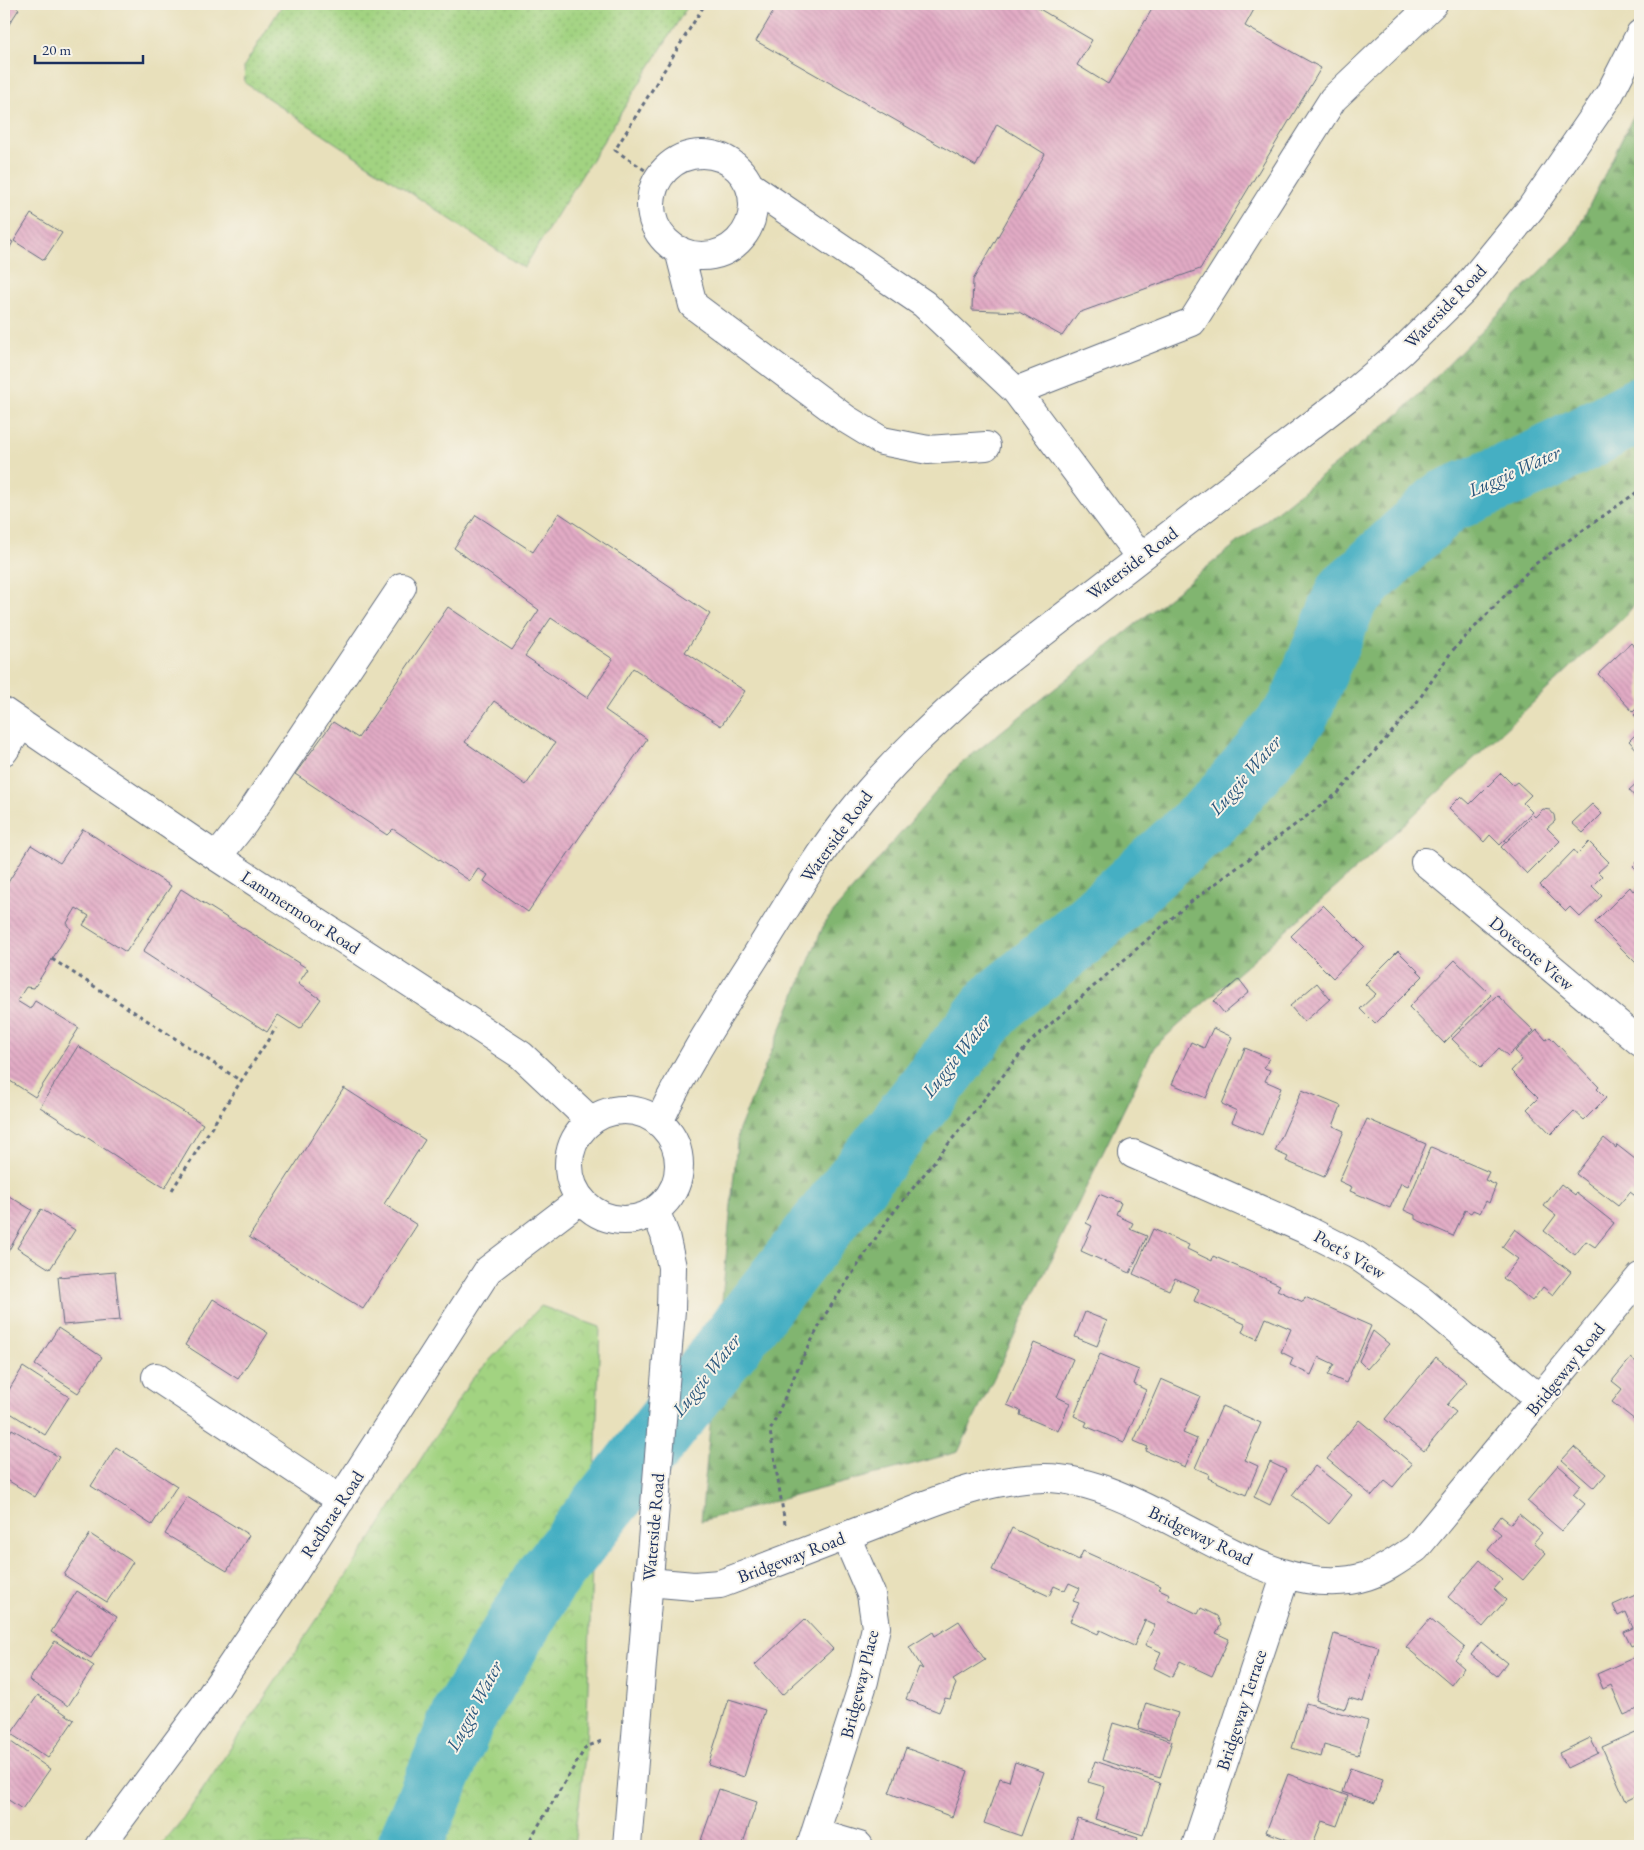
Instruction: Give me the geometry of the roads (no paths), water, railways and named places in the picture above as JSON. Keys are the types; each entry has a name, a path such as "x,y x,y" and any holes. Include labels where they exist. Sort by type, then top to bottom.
{"street":[{"path":"1016,391 1192,322 1333,99 1433,4"},
{"name":"Waterside Road","path":"660,1122 690,1060 716,1017 812,865 849,814 904,754 988,675 1347,398 1402,350 1464,290 1531,208 1609,95 1640,34"},
{"path":"698,154 714,155 729,161 741,171 750,185 753,202 751,220 743,236 730,248 714,254 696,255 680,250 665,240 656,226 652,211 652,195 658,180 668,166 682,158 698,154"},
{"path":"750,185 924,304 1016,391 1140,557"},
{"path":"680,250 693,305 846,419 882,441 928,450 986,446"},
{"path":"217,857 244,823 402,587"},
{"path":"4,751 13,718"},
{"name":"Lammermoor Road","path":"13,718 217,857 521,1055 591,1121"},
{"name":"Dovecote View","path":"1425,862 1640,1042"},
{"path":"624,1110 643,1113 660,1122 670,1134 676,1145 679,1164 677,1182 668,1199 646,1216 622,1221 604,1217 594,1213 580,1200 570,1178 569,1159 573,1144 583,1128 591,1121 608,1112 624,1110"},
{"name":"Poet's View","path":"1133,1154 1309,1231 1356,1255 1421,1300 1540,1399"},
{"name":"Redbrae Road","path":"100,1846 204,1706 341,1500 488,1270 580,1200"},
{"name":"Waterside Road","path":"627,1846 671,1310 672,1266 665,1235 655,1210"},
{"name":"Bridgeway Road","path":"648,1582 694,1586 720,1584 954,1494 1006,1480 1046,1478 1083,1482 1116,1494 1238,1555 1286,1574 1314,1580 1344,1580 1367,1576 1393,1564 1416,1548 1640,1277"},
{"path":"156,1377 341,1500"},
{"name":"Bridgeway Place","path":"846,1536 871,1594 876,1627 864,1681 813,1840 858,1846"},
{"name":"Bridgeway Terrace","path":"1196,1846 1286,1574"}],"waterway":[{"name":"Luggie Water","path":"409,1846 465,1714 544,1582 997,1002 1076,938 1220,807 1298,712 1348,593 1445,502 1545,459 1640,409"}]}
